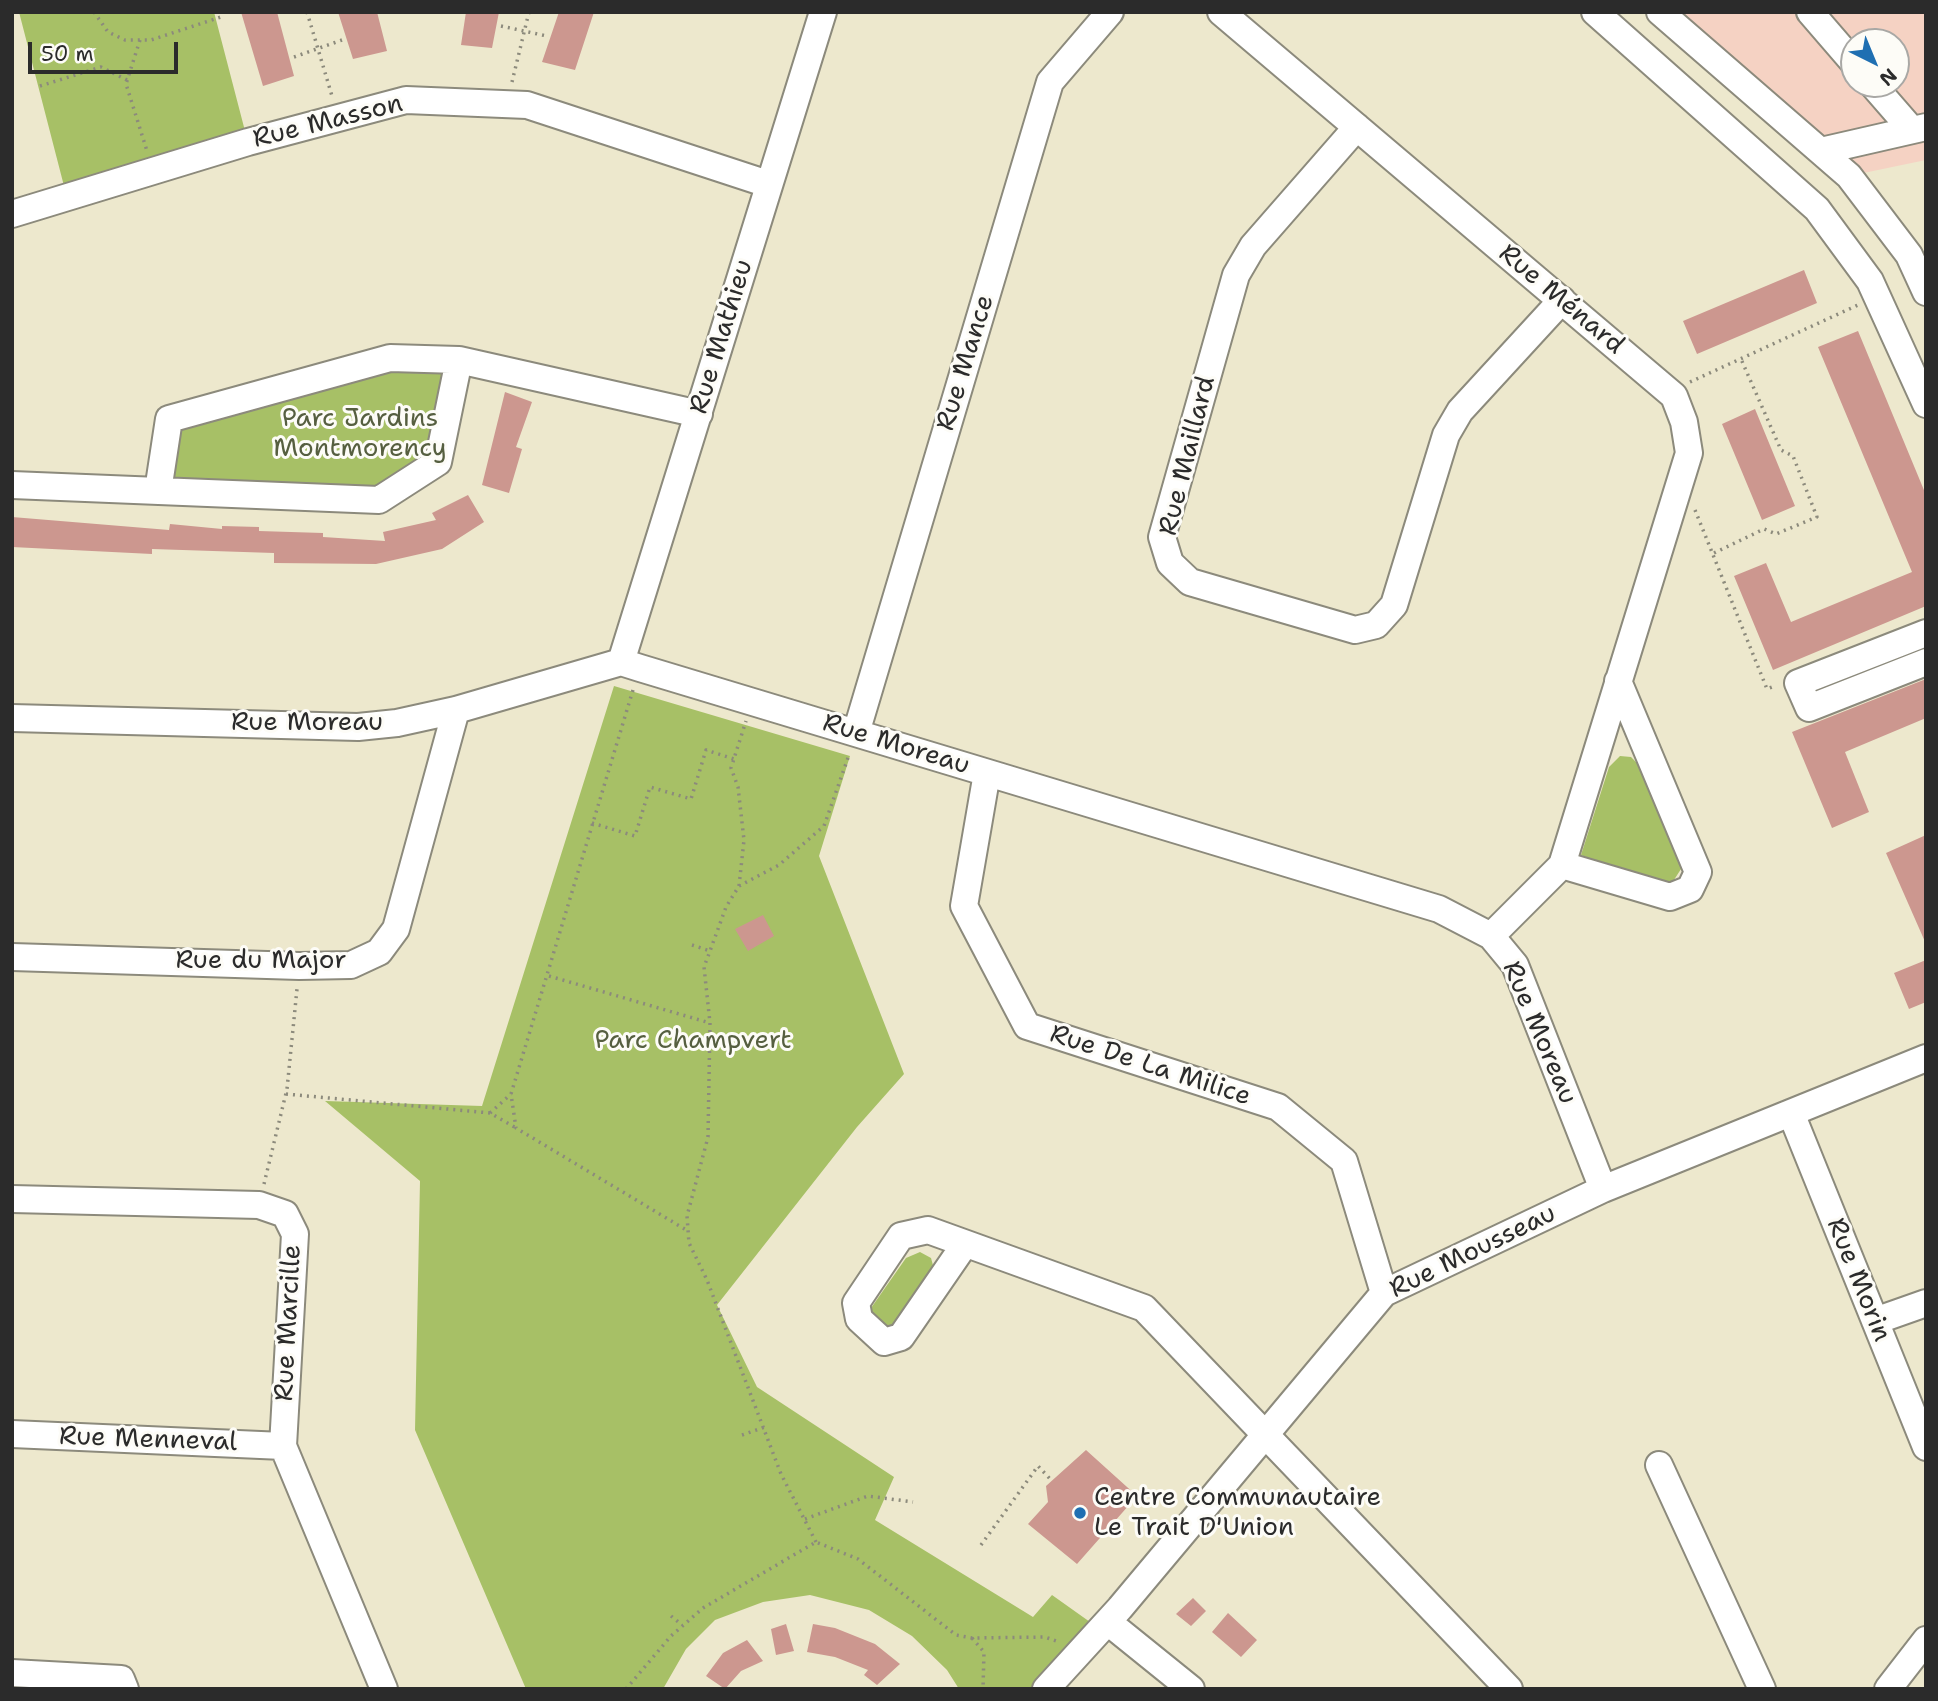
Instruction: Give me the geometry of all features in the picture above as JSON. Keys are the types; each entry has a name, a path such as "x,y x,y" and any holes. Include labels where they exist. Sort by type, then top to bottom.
{"street":[{"name":"Rue Mathieu","path":"631,665 699,414 823,12"},
{"name":"Rue Mance","path":"856,733 1050,82 1110,12"},
{"name":"Rue Ménard","path":"1221,12 1669,391 1674,396 1684,422 1689,453 1562,865 1491,936"},
{"path":"1595,12 1817,209 1870,281 1926,404"},
{"path":"1660,12 1849,176 1909,255 1926,292"},
{"path":"1810,12 1840,47"},
{"path":"1887,98 1919,128"},
{"name":"Rue Masson","path":"12,214 406,100 527,106 768,184"},
{"name":"Rue Maillard","path":"1357,127 1253,246 1236,275 1162,537 1170,563 1190,582 1355,630 1376,625 1394,606 1446,435 1460,411 1562,300"},
{"path":"1821,151 1919,128"},
{"path":"158,491 169,419 390,358 458,360 699,414"},
{"path":"12,485 379,500 438,462 458,360"},
{"path":"1926,633 1798,683 1809,708 1926,662"},
{"name":"Rue Moreau","path":"12,718 358,727 397,723 456,710 631,665 1439,909 1491,936 1515,965 1603,1189"},
{"path":"1562,865 1670,897 1690,889 1698,872 1618,681"},
{"name":"Rue du Major","path":"12,957 299,966 351,965 379,952 396,929 456,710"},
{"name":"Rue De La Milice","path":"987,773 964,906 1027,1026 1278,1107 1344,1161 1384,1293"},
{"name":"Rue Mousseau","path":"1046,1689 1108,1622 1384,1293 1603,1189 1926,1058"},
{"name":"Rue Morin","path":"1791,1113 1926,1447"},
{"name":"Rue Marcille","path":"12,1199 259,1205 285,1214 295,1234 283,1446 384,1689"},
{"path":"965,1244 901,1338 884,1342 859,1319 856,1303 901,1236 928,1230 1144,1308 1509,1689"},
{"path":"1875,1321 1926,1303"},
{"name":"Rue Menneval","path":"12,1434 283,1446"},
{"path":"1659,1465 1762,1689"},
{"path":"1108,1622 1191,1689"},
{"path":"1888,1689 1926,1640"},
{"path":"12,1673 121,1679 125,1689"}],"path":[{"path":"94,12 107,32 125,40 151,40 224,16"},
{"path":"307,12 338,118"},
{"path":"507,104 528,12"},
{"path":"501,26 547,36"},
{"path":"140,40 127,80 154,172"},
{"path":"294,57 342,40"},
{"path":"40,86 101,66 127,80"},
{"path":"1669,391 1877,296"},
{"path":"1714,553 1764,529 1776,534 1816,517 1793,456 1781,450 1741,359"},
{"path":"1681,479 1714,553 1767,689 1779,684"},
{"path":"516,1128 511,1094 593,823 631,665"},
{"path":"752,702 731,768 738,787 744,840 739,886 726,907 704,967 710,1023 708,1137 687,1216 689,1243 707,1280 781,1474 816,1542 858,1559 956,1634 972,1638 1045,1637 1083,1649"},
{"path":"739,886 779,865 824,826 856,733"},
{"path":"593,823 635,836 650,787 691,799 706,750 734,759"},
{"path":"692,945 710,951"},
{"path":"259,1205 286,1094 299,966"},
{"path":"549,975 710,1023"},
{"path":"286,1094 490,1113 688,1231"},
{"path":"490,1113 511,1094"},
{"path":"742,1435 765,1427"},
{"path":"981,1545 1038,1466 1052,1481"},
{"path":"805,1519 868,1496 914,1502"},
{"path":"626,1689 682,1625 732,1590 816,1542"},
{"path":"671,1616 682,1625"},
{"path":"972,1638 984,1652 983,1689"}],"shaded area":[{"path":"1660,12 1926,12 1926,160 1849,176"}],"green space":[{"path":"19,12 214,12 245,131 64,186"},
{"name":"Parc Jardins Montmorency","path":"459,360 438,462 379,500 158,491 169,419 282,387"},
{"name":"Parc Champvert","path":"614,686 850,756 819,856 904,1074 857,1127 717,1305 757,1387 894,1477 875,1520 1033,1617 1052,1595 1090,1622 1038,1689 959,1689 947,1670 912,1636 869,1610 810,1595 763,1602 715,1620 686,1649 663,1689 526,1689 415,1430 420,1181 325,1101 482,1106"},
{"path":"1620,756 1631,757 1638,764 1681,860 1681,869 1672,883 1658,887 1581,855 1609,767"},
{"path":"920,1252 931,1258 934,1269 899,1322 889,1329 870,1312 871,1308 906,1258"}],"building":[{"path":"241,12 277,12 294,76 263,86"},
{"path":"338,12 377,12 387,51 353,59"},
{"path":"466,12 499,12 492,48 461,45"},
{"path":"559,12 594,12 575,70 542,62"},
{"path":"1804,270 1817,303 1697,354 1683,321"},
{"path":"1858,331 1926,495 1926,606 1773,670 1734,576 1766,563 1791,622 1912,572 1818,347"},
{"path":"505,392 532,402 516,447 522,449 509,493 482,485"},
{"path":"1755,409 1795,506 1762,520 1722,424"},
{"path":"468,495 484,522 442,549 376,564 274,563 274,553 152,549 152,554 12,547 12,517 169,530 170,524 222,529 222,526 259,527 259,531 323,533 323,537 385,541 383,532 436,520 432,513"},
{"path":"1926,679 1926,718 1845,752 1869,812 1832,828 1792,732"},
{"path":"1926,835 1926,944 1886,853"},
{"path":"763,915 774,936 748,951 735,929"},
{"path":"1926,960 1926,1002 1909,1009 1894,973"},
{"name":"Centre Communautaire Le Trait D'Union","path":"1086,1450 1137,1496 1077,1564 1028,1524 1048,1502 1046,1486"},
{"path":"1193,1598 1206,1611 1191,1626 1176,1614"},
{"path":"1228,1613 1257,1640 1241,1657 1212,1632"},
{"path":"786,1624 794,1651 776,1655 771,1629"},
{"path":"813,1624 835,1628 875,1644 900,1664 877,1685 864,1675 868,1670 835,1657 807,1652"},
{"path":"747,1640 763,1661 741,1671 725,1689 706,1676 723,1653"}],"place":[{"name":"Centre Communautaire Le Trait D'Union","path":"1080,1513"}]}
